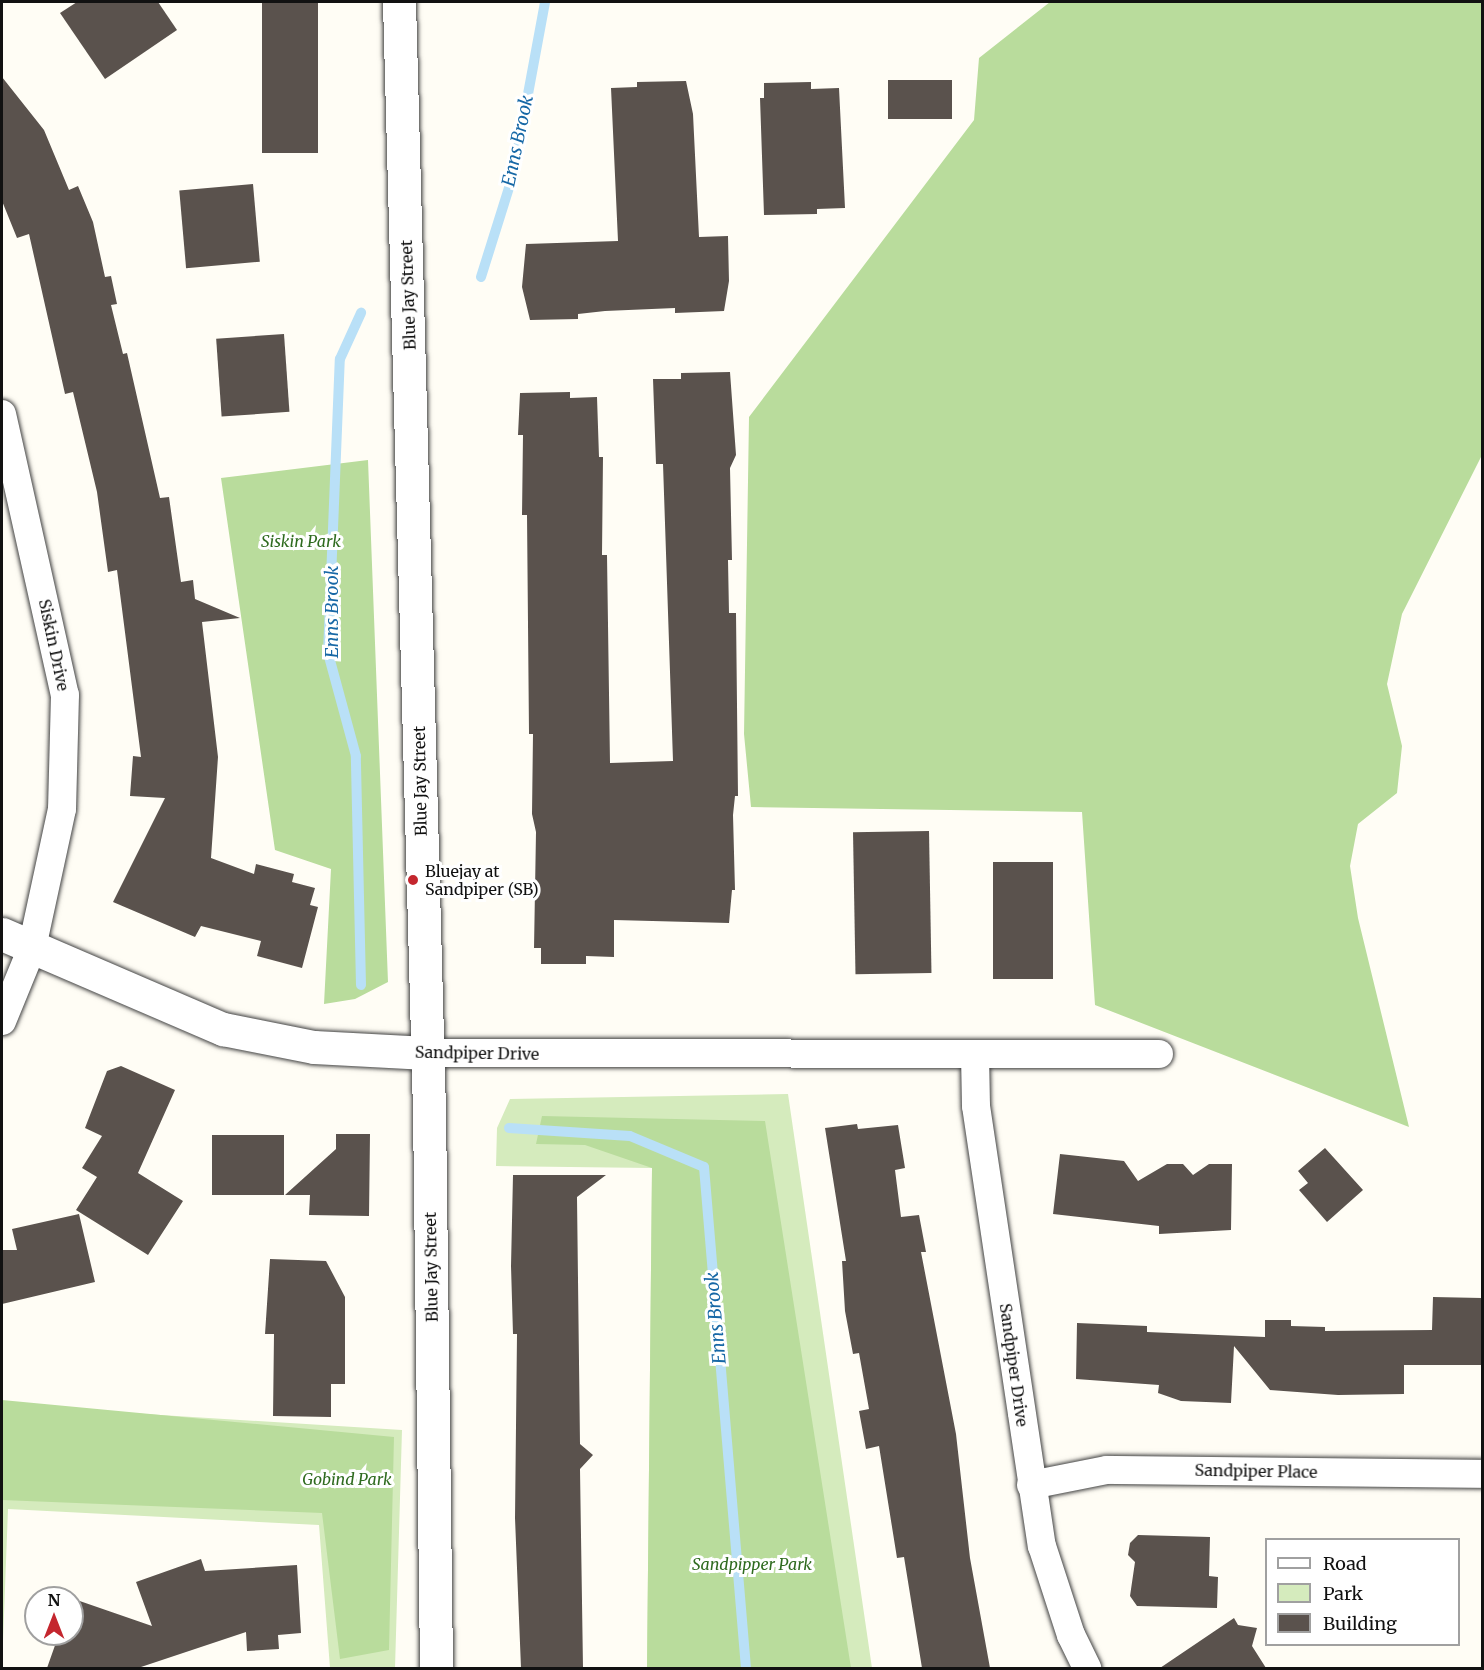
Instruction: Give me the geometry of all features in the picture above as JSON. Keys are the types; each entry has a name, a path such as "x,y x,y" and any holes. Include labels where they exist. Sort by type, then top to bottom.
{"street":[{"name":"Blue Jay Street","path":"399,2 427,1053 435,1668"},
{"name":"Siskin Drive","path":"2,414 65,695 62,809 32,948 2,1021"},
{"name":"Sandpiper Drive","path":"2,934 224,1029 314,1047 427,1053 1159,1054"},
{"name":"Sandpiper Drive","path":"975,1054 976,1106 1031,1485 1042,1546 1071,1635 1087,1668"},
{"name":"Sandpiper Place","path":"1031,1485 1107,1470 1482,1473"}],"green space":[{"path":"1050,2 1482,2 1482,455 1402,614 1387,684 1402,746 1397,793 1358,824 1350,866 1358,918 1409,1127 1095,1005 1082,812 751,807 744,734 749,417 974,120 979,58"},
{"name":"Siskin Park","path":"368,460 388,982 355,999 324,1004 331,869 275,850 221,478"},
{"name":"Sandpipper Park","path":"788,1094 872,1668 647,1668 652,1168 496,1166 497,1128 510,1099"},
{"name":"Sandpipper Park","path":"542,1116 765,1121 851,1668 647,1668 652,1168 585,1145 536,1144"},
{"name":"Gobind Park","path":"2,1400 394,1437 389,1650 340,1659 322,1513 2,1500"},
{"name":"Gobind Park","path":"2,1405 402,1430 395,1668 330,1668 319,1525 8,1509 2,1668"}],"building":[{"path":"77,2 158,2 177,30 105,79 60,13"},
{"path":"262,2 318,2 318,153 262,153"},
{"path":"2,77 44,130 69,190 78,186 93,222 105,277 111,276 117,304 111,305 123,354 127,353 160,498 169,497 181,582 193,580 195,599 240,618 202,622 218,757 211,858 254,874 256,864 294,874 292,882 315,888 310,905 318,907 302,968 257,956 261,941 201,926 195,937 113,902 165,798 130,796 133,756 141,757 117,570 108,572 97,492 73,392 65,394 29,234 17,238 2,201"},
{"path":"888,80 952,80 952,119 888,119"},
{"path":"686,81 693,114 699,237 728,236 729,281 724,311 675,313 675,308 605,311 578,314 578,319 530,320 522,287 526,244 618,241 611,88 637,87 637,82"},
{"path":"811,82 811,89 839,88 845,208 817,209 817,214 764,215 760,98 764,98 764,83"},
{"path":"253,184 260,262 186,268 179,190"},
{"path":"284,334 289,412 222,417 216,339"},
{"path":"730,372 736,455 730,468 732,560 728,560 729,613 736,613 738,796 735,796 733,815 735,890 732,890 729,923 614,920 614,957 586,956 586,964 541,964 541,948 534,948 536,832 532,814 533,734 529,734 527,515 522,515 523,435 518,435 520,393 570,392 570,398 597,397 599,457 603,457 602,555 607,555 610,763 673,761 663,464 656,464 653,379 681,379 681,373"},
{"path":"929,831 931,973 855,974 853,832"},
{"path":"993,862 1053,862 1053,979 993,979"},
{"path":"121,1066 175,1090 138,1173 183,1201 148,1255 76,1210 97,1177 82,1168 102,1136 85,1128 107,1071"},
{"path":"857,1124 858,1129 898,1125 905,1168 895,1170 901,1217 919,1215 926,1252 921,1252 956,1434 970,1558 990,1668 922,1668 904,1557 897,1558 879,1446 866,1449 859,1411 869,1409 859,1353 853,1354 845,1311 842,1261 846,1261 825,1128"},
{"path":"336,1134 370,1134 369,1216 309,1215 310,1195 285,1195 336,1149"},
{"path":"212,1135 284,1135 284,1195 212,1195"},
{"path":"1325,1148 1363,1190 1327,1222 1299,1190 1308,1183 1298,1171"},
{"path":"1060,1154 1124,1161 1138,1181 1167,1164 1183,1164 1193,1175 1209,1164 1232,1164 1231,1230 1159,1234 1159,1226 1053,1214"},
{"path":"513,1175 606,1175 577,1197 580,1444 593,1455 580,1469 583,1668 521,1668 515,1518 517,1334 513,1334 511,1266"},
{"path":"79,1214 95,1282 2,1304 2,1250 17,1250 12,1229"},
{"path":"270,1259 326,1261 345,1297 345,1384 331,1384 331,1417 273,1416 274,1334 265,1334"},
{"path":"1433,1297 1482,1298 1482,1365 1404,1365 1404,1394 1338,1395 1270,1390 1234,1346 1231,1403 1181,1401 1158,1393 1159,1385 1076,1379 1077,1323 1147,1326 1147,1332 1265,1337 1265,1320 1291,1320 1291,1326 1325,1327 1325,1331 1432,1330"},
{"path":"1138,1535 1210,1537 1209,1576 1218,1577 1217,1608 1137,1606 1130,1596 1135,1562 1128,1555 1130,1543"},
{"path":"201,1559 205,1571 297,1565 301,1633 278,1635 279,1649 247,1651 246,1632 138,1668 47,1668 55,1646 84,1646 84,1602 152,1626 136,1582"},
{"path":"1234,1618 1238,1625 1257,1628 1252,1646 1266,1668 1160,1668"}],"waterway":[{"name":"Enns Brook","path":"481,277 513,175 545,2"},
{"name":"Enns Brook","path":"361,313 340,359 328,653 356,756 361,985"},
{"name":"Enns Brook","path":"509,1128 630,1136 704,1167 746,1668"}],"place":[{"name":"Bluejay at Sandpiper (SB)","path":"413,880"}]}
